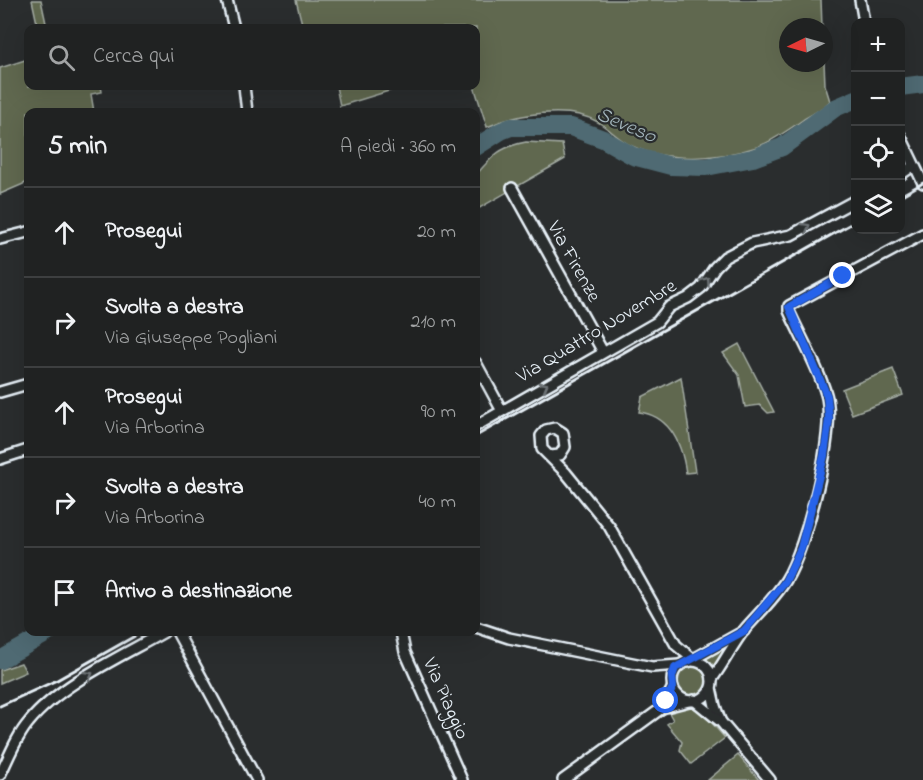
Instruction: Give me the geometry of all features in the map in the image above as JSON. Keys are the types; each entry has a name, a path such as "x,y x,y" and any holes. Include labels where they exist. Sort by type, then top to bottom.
{"street":[{"path":"227,0 233,24"},
{"path":"860,0 863,18"},
{"path":"244,90 247,108"},
{"path":"905,146 923,183"},
{"path":"905,172 914,166"},
{"name":"Via Firenze","path":"512,188 603,352"},
{"name":"Via Quattro Novembre","path":"480,424 657,322 669,307 701,288 725,257 752,243 791,235 851,202"},
{"path":"0,239 24,233"},
{"path":"563,780 662,708 702,697 744,631 773,598 795,564 813,502 830,425 827,396 789,311 789,306 923,234"},
{"path":"480,370 502,411"},
{"path":"0,392 24,385"},
{"path":"566,474 562,454 565,438 559,430 550,428 543,432 540,440 542,449 609,526 676,645 680,667 678,695 692,700 721,722 770,780"},
{"path":"0,459 24,451"},
{"path":"549,456 562,454"},
{"path":"480,628 509,638 652,666 706,667 721,722"},
{"path":"652,666 680,667 744,631"},
{"path":"0,775 20,735 29,721 42,709 74,684 157,636"},
{"path":"179,636 257,780"},
{"name":"Via Piaggio","path":"402,636 405,652 462,780"},
{"path":"662,708 680,667 676,645"}],"green space":[{"path":"32,0 41,0 46,24 37,24"},
{"path":"296,0 821,0 822,18 779,18 779,72 824,72 825,85 830,101 787,131 757,147 710,156 677,157 646,151 627,144 598,122 572,114 527,115 487,127 475,90 480,90 480,24 302,24"},
{"path":"24,60 24,90 102,90 102,92 91,94 93,108 24,108 24,184 0,194 0,68"},
{"path":"337,90 392,90 340,106"},
{"path":"526,142 562,144 565,159 480,208 480,170 498,153 510,146"},
{"path":"739,344 774,412 768,413 760,405 745,407 739,375 723,353"},
{"path":"893,369 903,395 852,414 842,389"},
{"path":"681,377 695,472 686,473 678,442 667,426 659,419 639,412 642,397"},
{"path":"731,642 715,670 702,657"},
{"path":"21,663 26,672 0,683 0,670"},
{"path":"692,666 698,667 706,675 706,687 698,695 692,696 686,695 678,687 677,681 678,675 686,667"},
{"path":"683,705 696,709 725,738 691,764 680,750 682,742 667,724 673,720 668,711"},
{"path":"738,755 759,780 708,780"}],"waterway":[{"name":"Seveso","path":"905,86 923,84"},
{"name":"Seveso","path":"480,144 511,127 571,127 603,139 633,156 671,166 706,167 753,158 782,147 835,108 851,101"},
{"name":"Seveso","path":"0,660 42,636"}],"railway":[{"path":"905,193 923,183"},
{"path":"480,434 851,224"},
{"path":"0,706 57,680 135,636"}],"route":[{"path":"666,701 673,687 671,682 675,668 744,631 773,598 795,564 813,502 830,425 827,396 789,311 789,306 843,276"}]}
